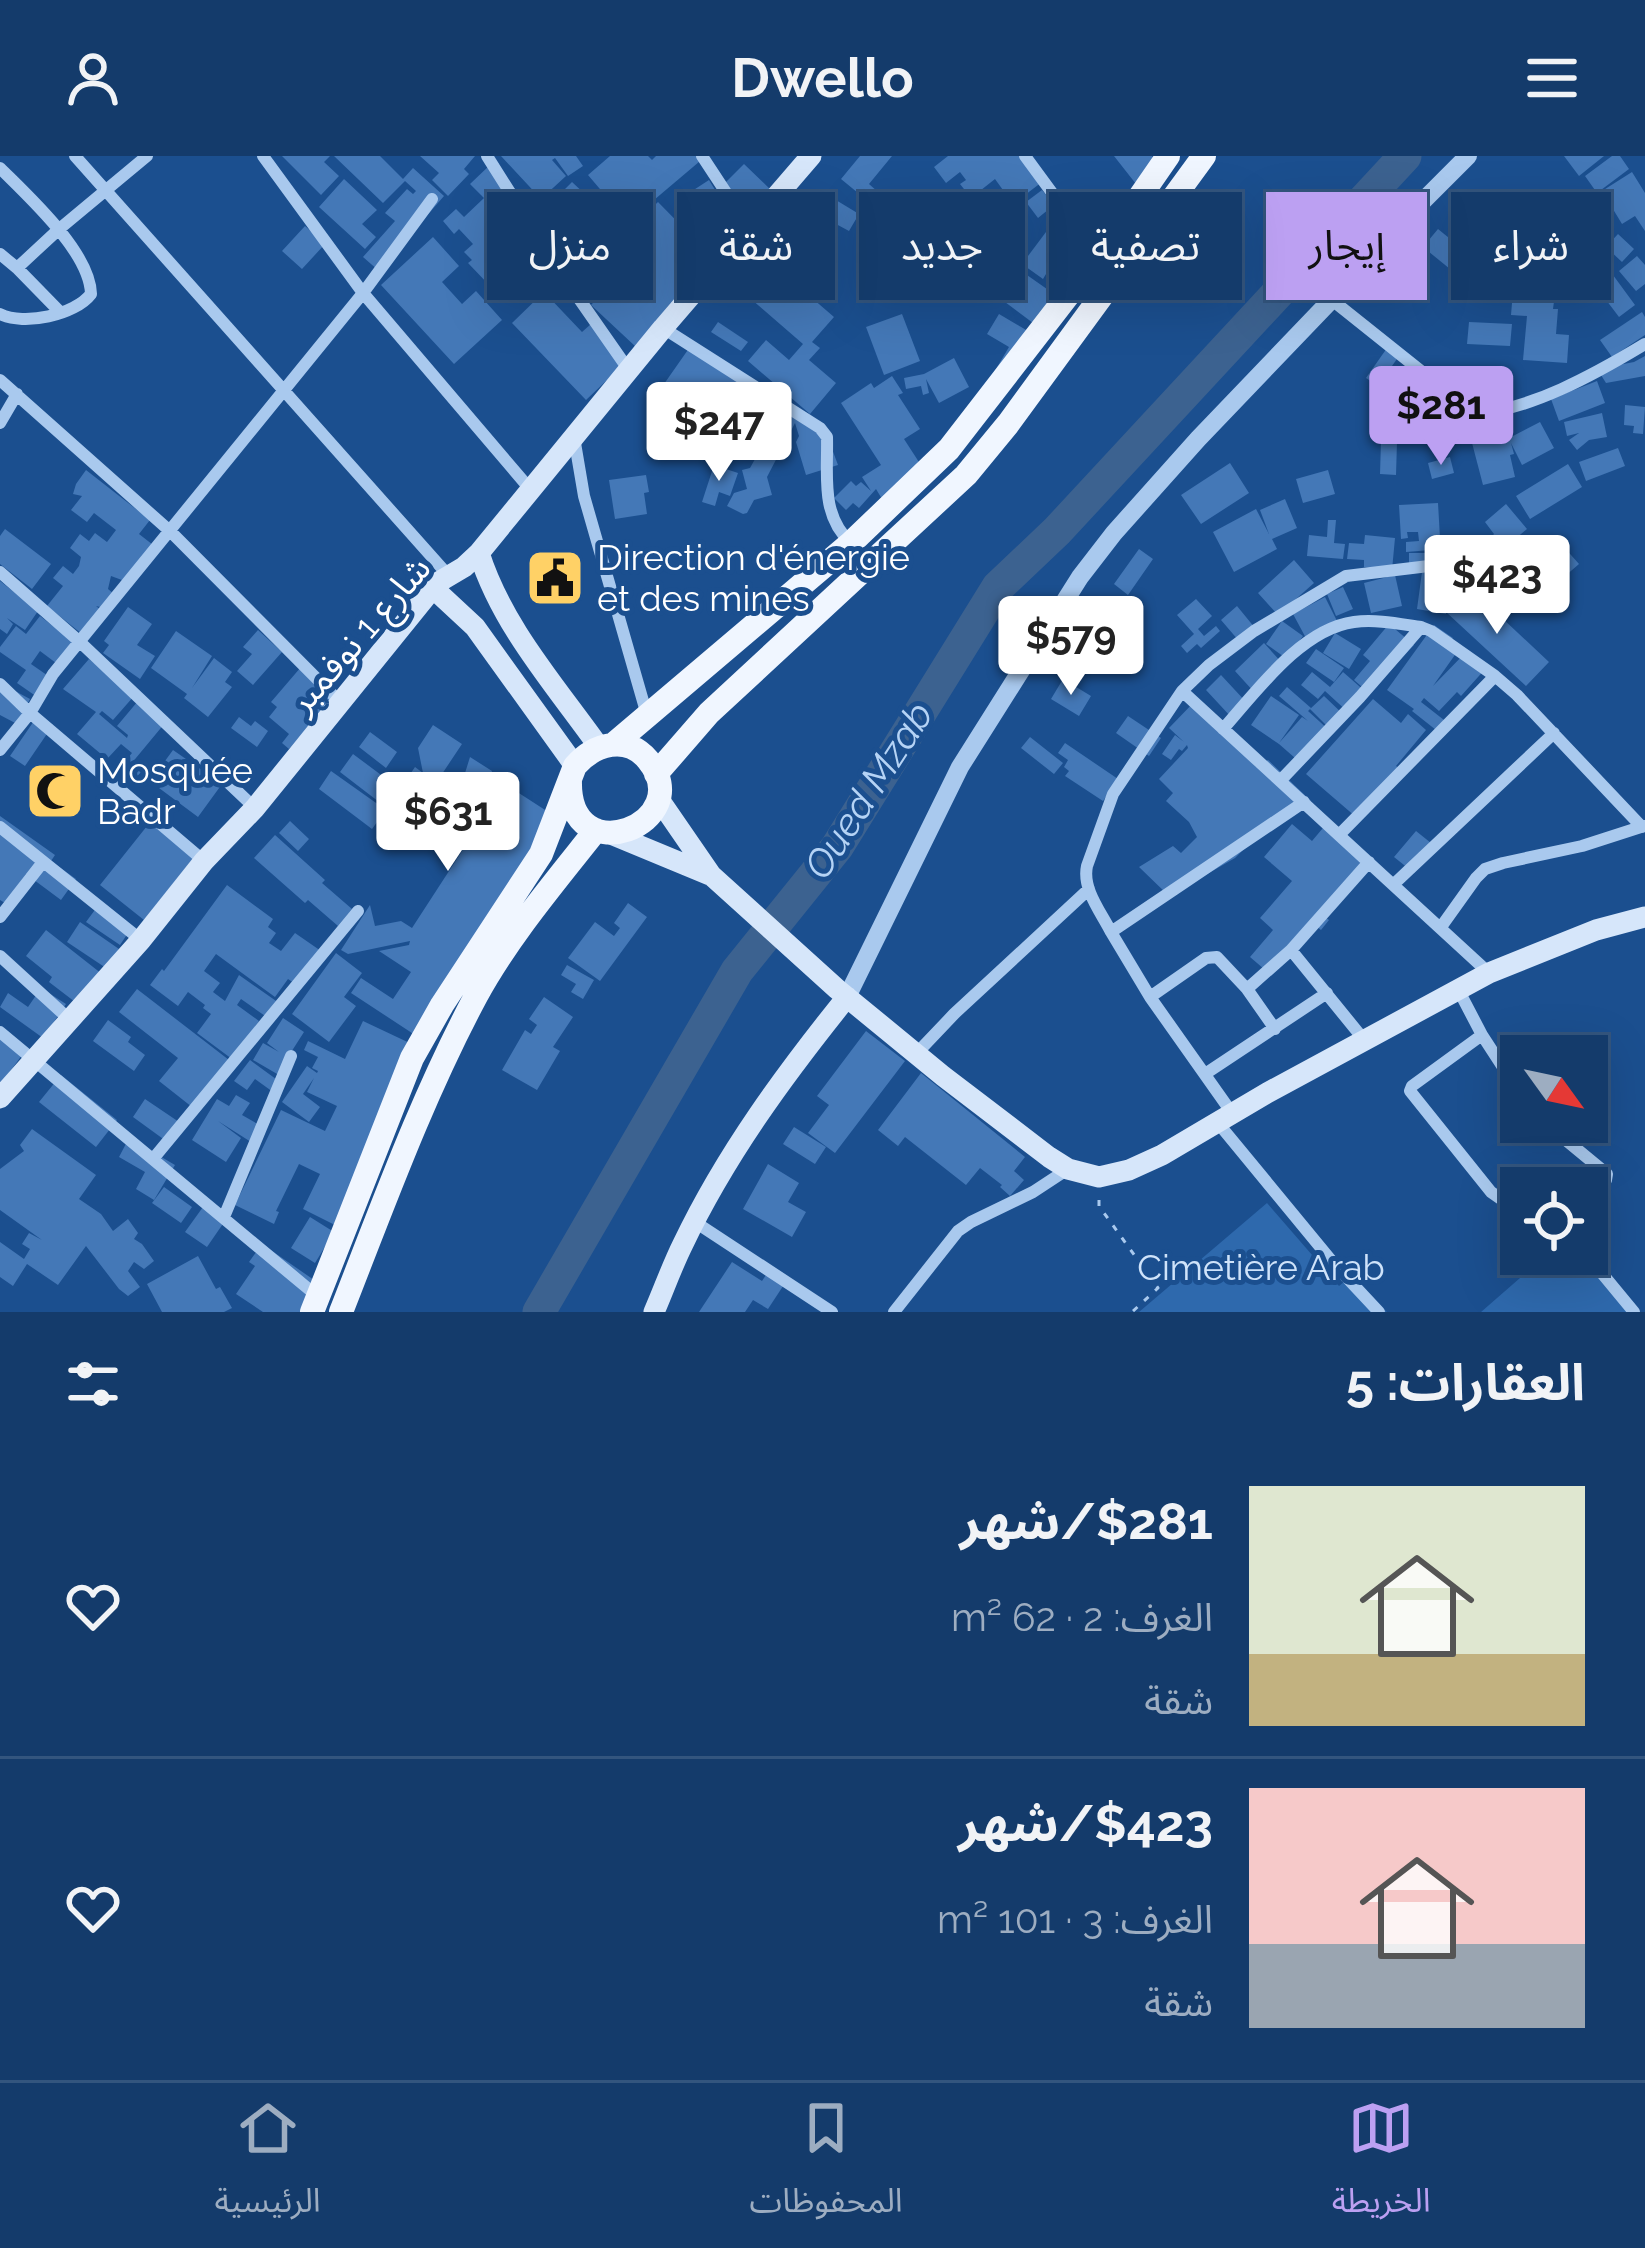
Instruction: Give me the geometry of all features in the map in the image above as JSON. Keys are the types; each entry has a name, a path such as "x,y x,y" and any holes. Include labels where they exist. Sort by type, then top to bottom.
{"main road":[{"name":"شارع 1 نوفمبر","path":"782,192 812,156"},
{"path":"1143,192 1168,156"},
{"path":"340,1312 416,1123 478,994 507,946 604,832 626,832 651,815 657,786 709,713 966,475 1204,156"},
{"name":"شارع 1 نوفمبر","path":"0,1098 254,808 440,581 479,553 688,300"},
{"path":"315,1304 412,1058 541,854 572,773 585,754 647,715 851,543 949,449 1064,300"},
{"path":"479,553 510,622 606,745 627,746 650,761 657,786 716,880 916,1054 1068,1168 1100,1177 1162,1155 1489,973 1596,930 1645,917"},
{"path":"440,581 572,773 569,796 583,822 716,880"},
{"path":"463,614 493,590"},
{"path":"654,1312 683,1242 744,1136 842,993"}],"street":[{"path":"75,156 285,390 440,581"},
{"path":"17,268 147,156"},
{"path":"263,156 363,293 530,490"},
{"path":"487,156 628,369"},
{"path":"702,156 726,192"},
{"path":"1025,156 1051,192"},
{"path":"1427,197 1468,156"},
{"path":"0,168 58,230 87,271 91,293 84,304 60,312 16,319 0,314"},
{"path":"0,750 53,674 363,293 433,199"},
{"path":"0,254 60,312"},
{"path":"842,993 961,767 1080,578 1198,439 1331,300"},
{"path":"1333,300 1471,414 1535,399 1645,344"},
{"path":"663,328 820,428 827,437 831,513 836,528 851,543"},
{"path":"0,380 171,532 341,703"},
{"path":"0,423 17,394"},
{"path":"574,435 584,496 647,715"},
{"path":"1379,1312 1335,1265 1225,1118 1205,1074 1150,997 1085,876 1106,806 1182,691 1209,665 1254,631 1346,576 1437,565"},
{"path":"0,572 80,641 254,808"},
{"path":"1223,730 1291,655 1335,628 1354,622 1421,626 1495,676 1643,826 1485,869 1441,927"},
{"path":"1280,781 1421,626"},
{"path":"1339,835 1495,676"},
{"path":"0,684 205,861"},
{"path":"1182,691 1489,973"},
{"path":"1394,884 1554,733"},
{"path":"1112,932 1304,802"},
{"path":"0,827 140,940"},
{"path":"0,917 44,862"},
{"path":"1247,989 1292,950 1369,862"},
{"path":"916,1054 1089,889"},
{"path":"153,1159 358,910"},
{"path":"1292,950 1365,1041"},
{"path":"0,956 70,1020"},
{"path":"1150,997 1212,956 1247,989 1275,1029"},
{"path":"1459,991 1500,1063"},
{"path":"1205,1074 1327,993"},
{"path":"0,1032 224,1217 315,1304"},
{"path":"1482,1036 1410,1091 1500,1198"},
{"path":"224,1217 291,1055"},
{"path":"1569,1143 1599,1167"},
{"path":"894,1312 958,1231 1068,1168"},
{"path":"695,1222 832,1312"},
{"path":"1603,1275 1634,1312"}],"path":[{"path":"1100,1177 1099,1206 1158,1288 1132,1312"}],"green space":[{"name":"Cimetière Arab","path":"1267,1203 1339,1286 1350,1277 1387,1312 1139,1312"},
{"name":"Cimetière Arab","path":"1597,1275 1628,1312 1481,1312 1520,1278"}],"building":[{"path":"282,156 330,156 324,162 339,176 321,195"},
{"path":"334,156 380,156 403,179 413,168 444,196 379,271 363,257 395,221 385,213 407,189 416,191 405,181 383,203"},
{"path":"420,156 475,156 464,169 469,174 448,196 432,180 439,173"},
{"path":"501,156 576,156 583,166 568,176 555,158 552,160 566,176 549,192 534,192"},
{"path":"610,156 648,156 652,160 656,156 706,156 653,201 653,192 602,192 588,175"},
{"path":"860,156 892,156 869,184 878,192 859,194 841,179"},
{"path":"948,156 1028,156 1046,179 1025,195 1004,192 995,179 979,192 966,192 960,172 946,183 934,167"},
{"path":"1114,156 1152,156 1160,166 1136,184"},
{"path":"1564,156 1604,156 1579,176"},
{"path":"1612,156 1620,156 1629,169 1598,192 1585,176"},
{"path":"491,164 516,190 487,192 487,283 464,252 473,244 459,229 454,234 443,221 456,209 464,217 484,198 470,184"},
{"path":"744,164 772,191 730,192 723,185"},
{"path":"1632,172 1645,193 1645,231 1635,216 1622,224 1611,206 1611,192 1602,191"},
{"path":"344,179 377,210 362,224 376,237 365,249 319,207"},
{"path":"709,180 716,192 691,192"},
{"path":"572,182 583,192 562,192"},
{"path":"1042,190 1049,209 1038,218 1026,202"},
{"path":"835,199 859,214 849,231 836,224"},
{"path":"658,202 677,221 677,298 636,347 591,305 596,300 653,300 653,207"},
{"path":"305,226 325,244 302,269 282,251"},
{"path":"1438,229 1451,240 1450,269 1427,250 1427,242"},
{"path":"1046,232 1049,269 1043,279 1025,266 1025,260"},
{"path":"1618,234 1634,249 1622,262 1611,252 1611,242"},
{"path":"433,237 459,266 442,282 462,304 476,291 502,320 454,364 381,285"},
{"path":"1637,256 1645,265 1645,284 1636,291 1619,271"},
{"path":"1025,274 1049,290 1050,300 1033,323 1002,300 1025,300"},
{"path":"1611,277 1635,305 1619,317 1606,300 1611,300"},
{"path":"536,300 552,300 582,332 591,324 627,361 586,400 512,323"},
{"path":"752,300 814,300 834,317 812,342 820,348 809,360 836,383 810,414 748,361 766,340 789,360 803,344"},
{"path":"1512,300 1554,300 1556,334 1569,335 1567,363 1523,360 1527,316 1511,315"},
{"path":"1642,312 1645,335 1612,357 1600,340"},
{"path":"902,314 920,361 884,375 866,327"},
{"path":"999,314 1033,334 993,374 1009,347 987,334"},
{"path":"718,322 748,342 741,351 711,332"},
{"path":"1469,322 1512,324 1510,346 1467,344"},
{"path":"692,344 747,383 741,392 757,403 713,457 695,445 703,434 712,440 716,434 657,394"},
{"path":"1387,348 1399,356 1378,386 1366,378"},
{"path":"1645,356 1645,376 1606,383 1601,375 1603,368"},
{"path":"954,358 969,387 939,403 926,379 929,393 923,395 921,386 906,389 904,378 924,374"},
{"path":"1415,375 1454,392 1445,413 1406,396"},
{"path":"892,376 920,429 904,439 928,476 885,504 876,489 859,508 853,503 846,510 834,498 851,481 871,491 862,477 881,465 841,403 871,383 874,388"},
{"path":"1492,376 1496,397 1466,402 1462,381"},
{"path":"1597,381 1605,403 1559,421 1551,399"},
{"path":"774,402 825,430 838,465 806,475 795,423 767,477 772,495 754,500 743,514 727,506 734,493 747,489 742,470 750,468 764,443 759,429"},
{"path":"1625,405 1645,407 1643,434 1624,425"},
{"path":"1506,409 1513,436 1540,422 1554,448 1522,465 1511,443 1515,477 1483,485 1466,420"},
{"path":"1602,413 1607,437 1589,440 1577,450 1569,440 1579,433 1567,436 1564,422"},
{"path":"1381,441 1397,442 1396,475 1380,474"},
{"path":"1618,448 1625,466 1586,481 1579,462"},
{"path":"1450,457 1454,473 1432,479 1428,463"},
{"path":"1230,463 1249,493 1201,524 1181,495"},
{"path":"1568,464 1582,487 1530,519 1516,496"},
{"path":"714,465 738,473 730,496 719,492 715,506 702,502"},
{"path":"86,470 150,520 139,534 157,548 130,583 111,576 108,589 120,599 112,610 96,606 106,614 87,638 47,606 63,586 53,578 63,566 73,574 79,566 81,557 70,548 80,534 89,541 95,533 107,542 116,530 94,513 87,522 71,510 82,496 73,494"},
{"path":"1328,470 1335,494 1303,503 1296,479"},
{"path":"646,475 647,514 615,519 609,480"},
{"path":"1285,499 1297,528 1272,539 1277,549 1234,572 1213,532 1256,509 1269,534 1260,510"},
{"path":"1438,503 1440,538 1431,539 1431,550 1406,552 1406,542 1419,541 1418,532 1407,532 1408,538 1401,539 1399,505"},
{"path":"1506,504 1527,529 1507,546 1514,552 1506,561 1489,553 1492,576 1467,578 1464,543 1488,541 1494,534 1485,522"},
{"path":"1328,520 1336,520 1334,543 1345,544 1343,559 1307,556 1309,535 1327,537"},
{"path":"5,529 51,564 32,589 0,564 0,536"},
{"path":"1365,535 1395,538 1392,570 1364,567 1364,560 1347,559 1349,543 1364,544"},
{"path":"1437,542 1447,542 1446,566 1409,565 1409,553 1436,553"},
{"path":"1563,546 1579,564 1550,598 1530,574"},
{"path":"1139,549 1153,559 1128,595 1114,584"},
{"path":"1518,554 1532,568 1521,578 1525,583 1514,594 1520,600 1511,609 1487,584"},
{"path":"1294,560 1314,583 1278,615 1258,593"},
{"path":"1437,570 1449,572 1446,614 1417,609 1422,572 1436,574"},
{"path":"1395,575 1402,606 1371,613 1364,583"},
{"path":"0,581 38,611 25,630 7,618 13,624 7,634 0,629"},
{"path":"1343,587 1353,609 1336,616 1327,594"},
{"path":"1469,587 1549,662 1526,686 1446,612"},
{"path":"1325,597 1338,623 1307,640 1293,614"},
{"path":"1196,599 1212,616 1198,629 1204,636 1216,626 1220,631 1201,648 1197,644 1187,653 1181,646 1194,634 1177,615"},
{"path":"1237,606 1255,628 1239,641 1221,620"},
{"path":"128,607 152,624 137,645 155,656 140,679 103,653 109,645 104,641"},
{"path":"40,616 80,647 64,669 40,651 31,664 54,680 40,699 17,683 26,670 0,652 0,647 16,626 26,634"},
{"path":"1282,621 1303,636 1287,659 1266,644"},
{"path":"1389,624 1414,645 1369,693 1354,680 1370,661 1363,655"},
{"path":"1434,625 1453,638 1447,645 1457,652 1433,686 1468,650 1487,667 1461,696 1457,692 1439,711 1424,698 1421,702 1444,720 1436,730 1387,690"},
{"path":"258,630 282,652 253,685 237,671 252,654 243,647"},
{"path":"176,631 212,656 192,688 214,658 232,672 225,682 232,687 208,717 184,698 187,694 151,668"},
{"path":"1335,633 1361,649 1349,669 1323,653"},
{"path":"1264,643 1283,664 1254,692 1235,671"},
{"path":"1316,649 1344,668 1334,682 1306,663"},
{"path":"89,659 134,696 113,720 102,711 99,714 127,738 117,726 138,701 165,723 131,764 141,772 132,782 118,770 132,753 121,744 107,759 77,734 96,712 63,689"},
{"path":"301,667 335,696 289,749 282,743 289,734 269,717 277,707 271,702"},
{"path":"1312,672 1330,687 1343,672 1367,693 1349,713 1325,691 1318,699 1301,685"},
{"path":"1221,675 1247,703 1232,718 1206,690"},
{"path":"1063,679 1091,696 1079,716 1051,699"},
{"path":"0,683 30,699 17,724 0,715"},
{"path":"1287,687 1331,732 1303,765 1251,725 1271,696 1299,715 1279,743 1302,717 1308,721 1279,696"},
{"path":"1324,696 1346,717 1332,731 1310,709"},
{"path":"1197,699 1256,767 1268,760 1311,801 1257,836 1235,858 1169,896 1139,867 1173,846 1181,853 1197,837 1189,822 1166,801 1173,793 1159,779 1188,748 1179,749 1171,760 1162,754 1175,735 1184,742 1169,728"},
{"path":"1373,699 1401,723 1408,714 1426,730 1356,817 1306,774"},
{"path":"38,715 53,725 25,766 10,756"},
{"path":"1128,716 1161,738 1149,756 1116,733"},
{"path":"239,717 268,731 257,747 231,728"},
{"path":"433,725 462,744 442,774 461,786 470,757 492,771 488,785 502,782 556,817 415,1035 351,993 361,978 393,999 411,972 379,951 410,941 348,954 341,950 370,905 375,926 401,921 412,928 462,851 456,825 411,796 396,815 340,772 353,754 400,789 415,767 423,773 418,748"},
{"path":"370,732 397,752 386,768 359,747"},
{"path":"1030,737 1063,763 1054,774 1021,748"},
{"path":"1065,743 1118,779 1103,801 1065,776 1068,760 1058,753"},
{"path":"173,750 222,784 198,817 159,788 163,783 154,776"},
{"path":"331,771 386,810 372,829 319,789"},
{"path":"0,816 55,855 51,861 76,879 61,900 26,874 5,903 0,900"},
{"path":"155,816 199,851 144,920 100,885"},
{"path":"290,821 309,839 298,851 279,833"},
{"path":"1328,822 1368,856 1320,913 1329,920 1321,930 1310,921 1271,975 1250,957 1273,930 1260,918 1292,881 1264,857 1292,824 1312,841"},
{"path":"1416,831 1436,847 1414,873 1394,857"},
{"path":"275,835 352,909 338,926 254,858"},
{"path":"227,885 273,919 268,927 276,933 269,943 281,951 295,933 321,951 297,985 288,979 275,997 216,954 204,971 220,983 213,992 225,1001 239,975 279,1003 268,1018 241,999 237,1005 259,1021 232,1059 197,1033 211,1014 205,1005 188,992 178,1006 150,985"},
{"path":"628,903 647,917 600,981 568,958 595,922 614,936 620,928 614,923"},
{"path":"97,907 130,930 120,945 86,922"},
{"path":"80,922 119,949 106,968 67,942"},
{"path":"46,930 102,974 79,1005 26,956"},
{"path":"336,953 362,973 344,997 356,1006 329,1042 292,1014"},
{"path":"567,965 594,980 583,999 571,992 576,984 561,975"},
{"path":"41,988 66,1004 43,1038 0,1007 8,993 28,1007"},
{"path":"137,989 229,1060 192,1107 159,1081 178,1058 119,1012"},
{"path":"544,997 573,1017 553,1047 560,1051 537,1090 502,1070 525,1030 531,1034 537,1025 529,1019"},
{"path":"283,1018 304,1032 288,1057 284,1078 253,1060 263,1043 279,1052 267,1043"},
{"path":"108,1020 145,1055 134,1071 93,1041"},
{"path":"363,1021 416,1046 339,1227 303,1209 320,1174 299,1164 274,1224 235,1205 281,1110 325,1131 337,1106 307,1092 314,1078 303,1094 320,1107 309,1122 282,1102 307,1066 318,1071 312,1068 318,1057 304,1050 308,1041 345,1059"},
{"path":"866,1031 905,1061 835,1153 808,1133 829,1105 817,1096"},
{"path":"0,1032 25,1051 0,1085"},
{"path":"250,1060 280,1082 273,1092 255,1079 247,1090 234,1081"},
{"path":"921,1073 1025,1157 1014,1171 1024,1180 1010,1196 980,1168 966,1185 905,1137 898,1146 878,1130"},
{"path":"61,1075 117,1120 96,1147 39,1102"},
{"path":"236,1095 250,1103 242,1115 261,1126 251,1142 218,1121 241,1138 226,1162 192,1140 217,1099 229,1106"},
{"path":"145,1099 179,1122 166,1141 133,1117"},
{"path":"794,1127 826,1147 815,1164 783,1144"},
{"path":"32,1129 96,1175 79,1199 101,1214 113,1231 128,1219 138,1233 134,1239 154,1261 144,1269 134,1262 128,1271 140,1287 128,1296 86,1246 58,1285 27,1264 13,1286 0,1277 0,1242 24,1259 30,1249 22,1244 29,1233 42,1240 0,1210 0,1169 24,1151 20,1145"},
{"path":"129,1138 175,1165 154,1200 136,1189 145,1172 119,1157"},
{"path":"768,1164 799,1183 788,1202 806,1212 792,1237 743,1209"},
{"path":"164,1187 192,1207 181,1223 152,1203"},
{"path":"208,1200 229,1215 207,1247 185,1232"},
{"path":"310,1217 334,1232 315,1263 291,1248"},
{"path":"262,1244 327,1289 311,1312 263,1312 236,1294 255,1266 249,1262"},
{"path":"198,1256 232,1308 162,1312 147,1284"},
{"path":"732,1262 762,1281 772,1266 789,1277 768,1309 753,1300 745,1312 699,1312"}],"waterway":[{"name":"Oued Mzab","path":"539,1312 737,971 837,847 998,587 1057,531 1405,156"}],"place":[{"name":"Direction d'énergie et des mines","path":"555,578"},
{"name":"Mosquée Badr","path":"55,791"}]}
